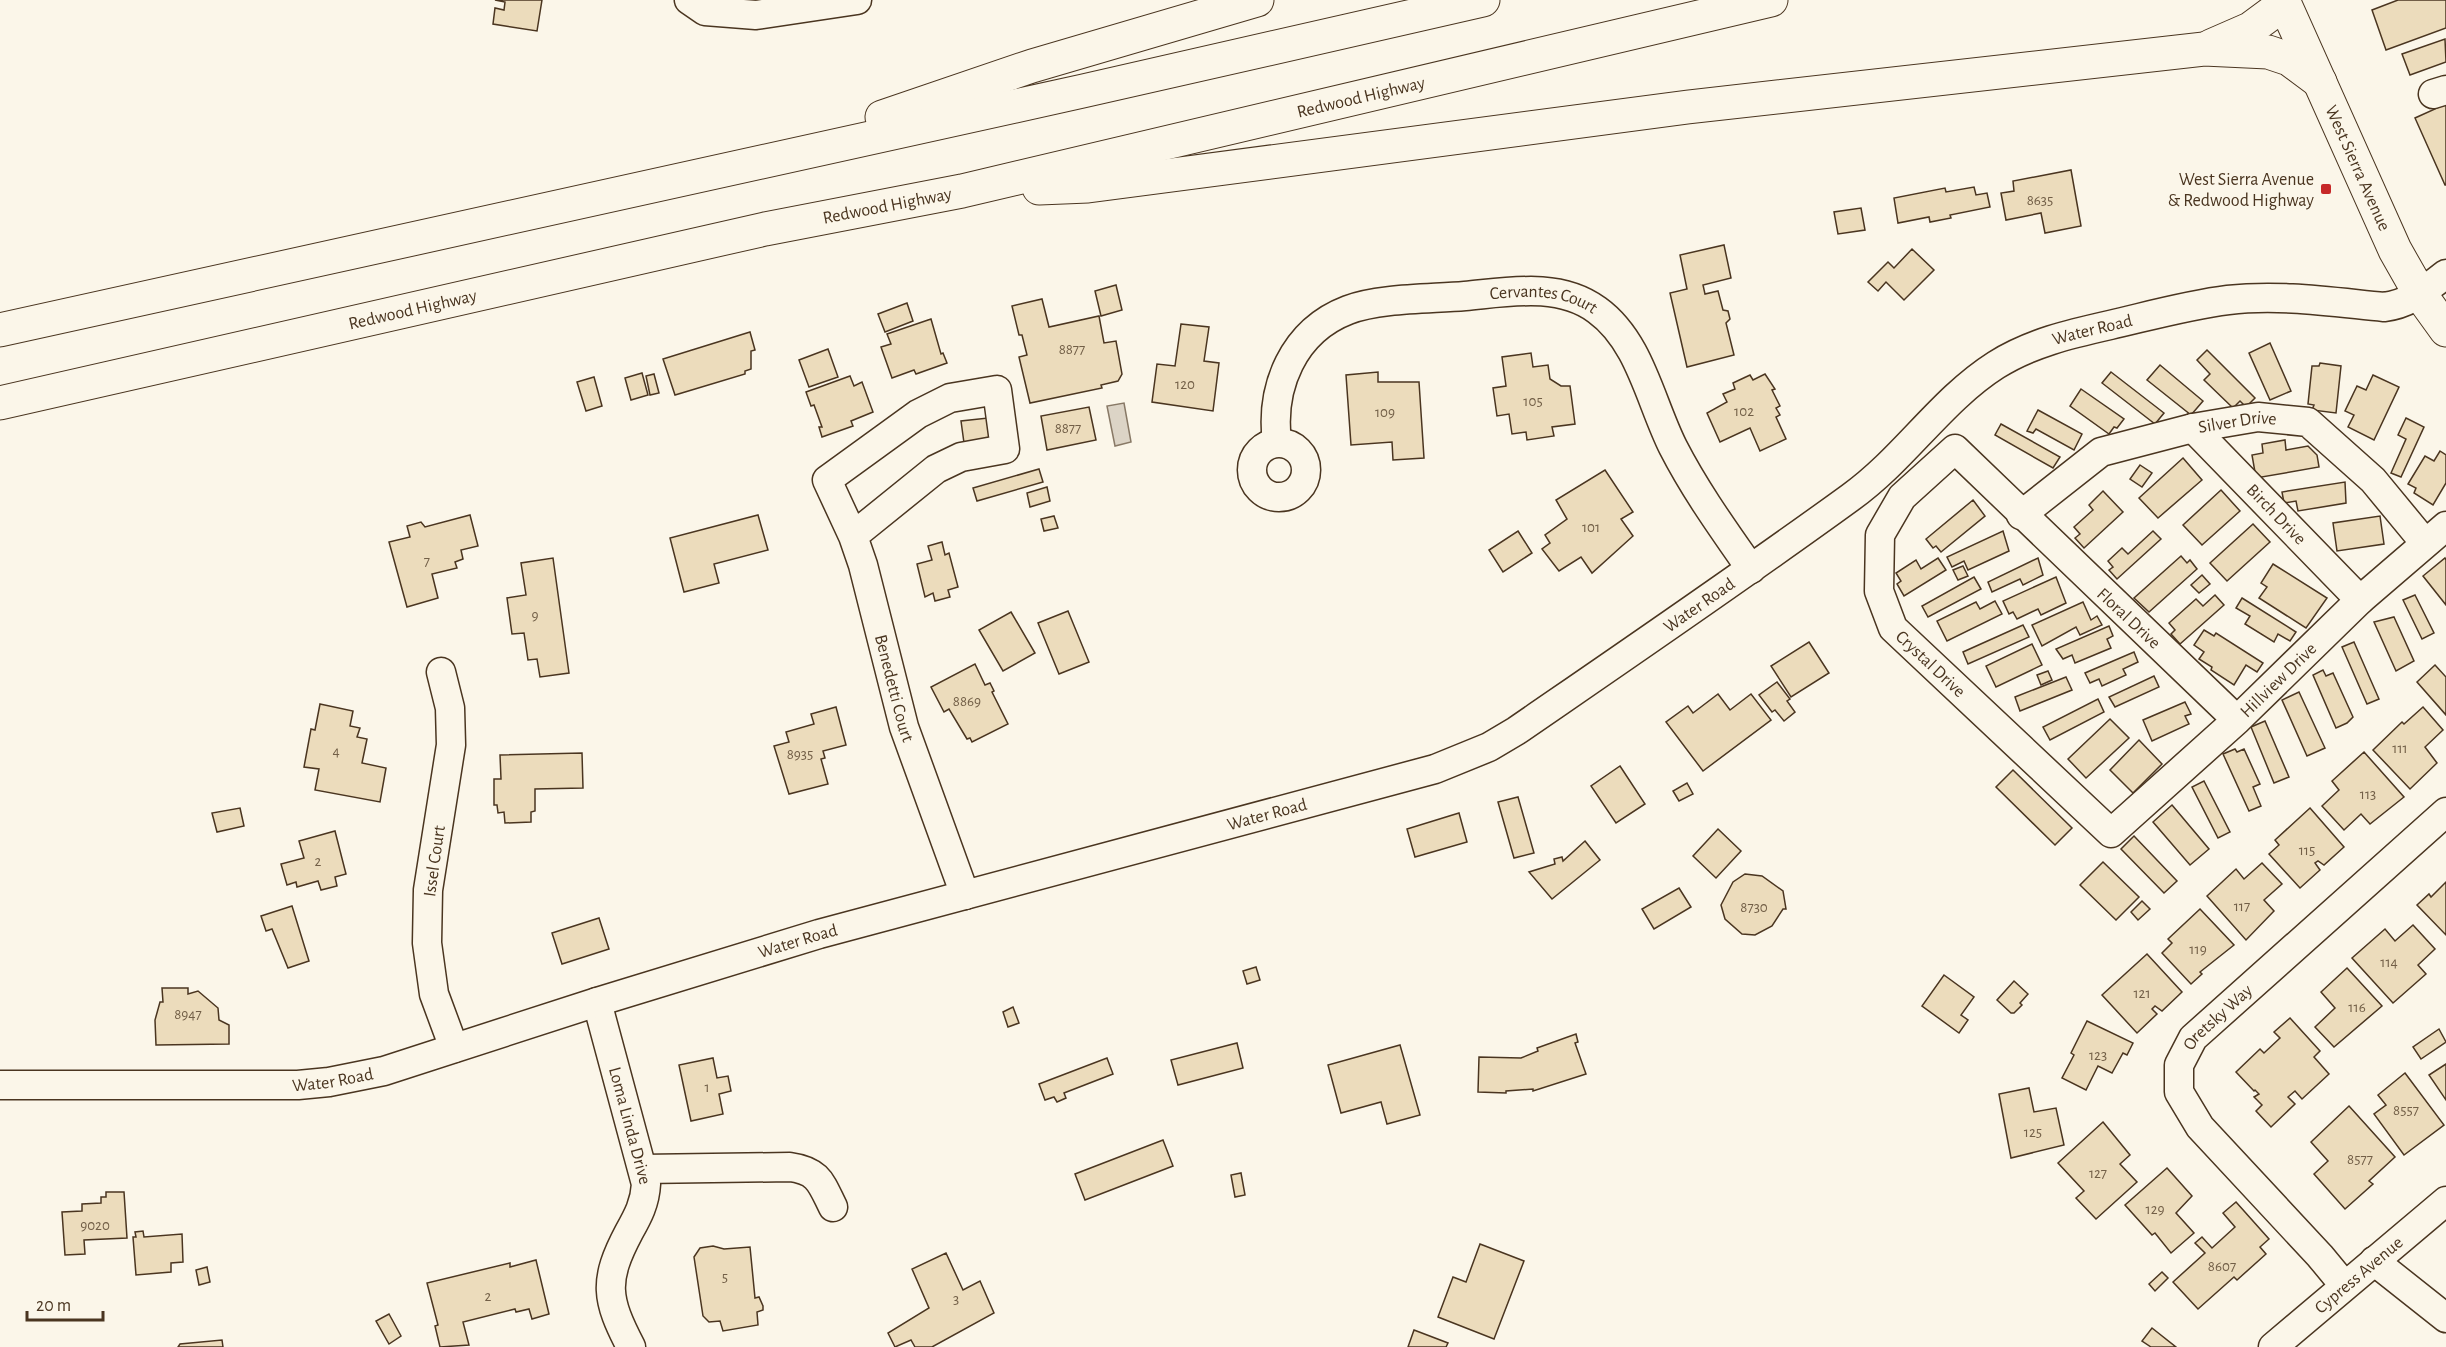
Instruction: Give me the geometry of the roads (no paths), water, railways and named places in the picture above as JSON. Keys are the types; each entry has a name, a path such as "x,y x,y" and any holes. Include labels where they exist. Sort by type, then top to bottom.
{"main road":[{"path":"721,171 1032,66 1257,0"},
{"path":"0,330 1483,0"},
{"name":"Redwood Highway","path":"0,403 765,229 962,191 1772,0"},
{"path":"2204,49 2244,33 2270,16 2283,2"},
{"name":"West Sierra Avenue","path":"2283,2 2395,250 2420,294 2446,330"},
{"path":"962,191 1088,186 1655,111 2204,49 2268,52 2289,59 2320,82"}],"street":[{"path":"689,0 705,11 756,15 856,0"},
{"name":"Water Road","path":"0,1086 298,1085 329,1082 384,1071 597,1002 819,934 1372,787 1463,759 1516,731 1854,495 1964,391 1996,364 2019,351 2061,337 2205,303 2280,298 2384,307 2409,302 2446,274"},
{"name":"Cervantes Court","path":"1277,442 1276,398 1283,376 1307,339 1319,326 1335,316 1367,305 1506,292 1554,292 1579,299 1597,309 1616,326 1636,359 1659,415 1689,475 1751,569"},
{"name":"Benedetti Court","path":"853,536 936,469 961,457 1005,449 997,390 950,398 918,414 827,480 853,536 863,565 904,727 965,895"},
{"name":"Silver Drive","path":"2021,515 2101,452 2193,428 2258,417 2308,422 2436,535"},
{"name":"Birch Drive","path":"2193,428 2360,600"},
{"name":"Crystal Drive","path":"2021,515 1955,449 1902,497 1880,535 1879,591 1893,628 2111,833"},
{"name":"Floral Drive","path":"2021,515 2237,720"},
{"name":"Hillview Drive","path":"2111,833 2237,720 2360,600 2436,535"},
{"name":"Issel Court","path":"441,672 450,708 451,745 428,890 427,943 434,994 454,1048"},
{"name":"Oretsky Way","path":"2344,1285 2200,1127 2179,1092 2179,1065 2193,1038 2446,812"},
{"name":"Loma Linda Drive","path":"597,1002 646,1184 646,1196 642,1209 614,1263 611,1278 613,1307 631,1347"},
{"path":"643,1169 790,1167 807,1170 820,1180 833,1207"},
{"name":"Cypress Avenue","path":"2273,1347 2344,1285 2446,1202"},
{"path":"2374,1261 2446,1318"}],"place":[{"name":"West Sierra Avenue & Redwood Highway","path":"2326,189"}]}
